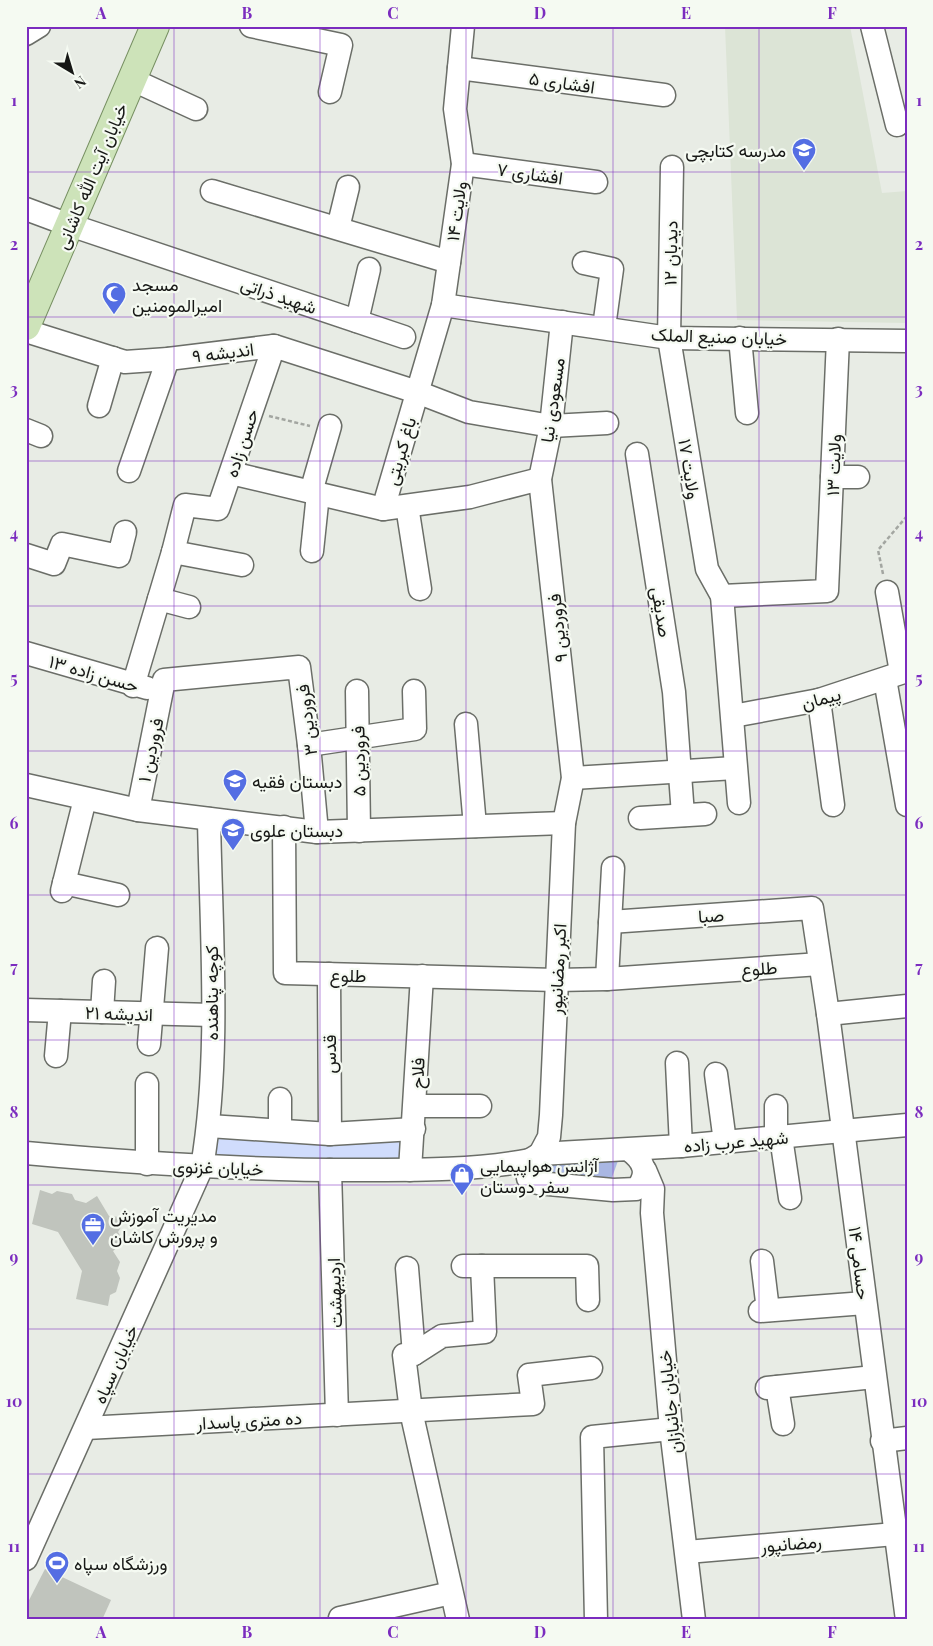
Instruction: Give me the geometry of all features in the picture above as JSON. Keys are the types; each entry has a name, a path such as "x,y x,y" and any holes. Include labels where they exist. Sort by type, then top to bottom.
{"main road":[{"name":"خیابان آیت الله کاشانی","path":"26,326 65,224 146,26"},
{"name":"خیابان آیت الله کاشانی","path":"26,302 133,80 155,26"}],"street":[{"path":"26,34 39,26"},
{"path":"251,26 341,45 330,92"},
{"name":"ولایت ۱۴","path":"417,392 443,305 463,164 456,109 463,26"},
{"path":"872,26 897,125"},
{"name":"افشاری ۵","path":"459,68 664,95"},
{"path":"133,80 196,109"},
{"name":"افشاری ۷","path":"463,164 596,182"},
{"name":"دیدبان ۱۲","path":"669,338 672,167"},
{"path":"338,228 348,187"},
{"path":"212,190 449,262"},
{"name":"شهید ذراتی","path":"26,208 65,224 404,337"},
{"path":"584,263 612,269 604,328"},
{"path":"357,321 369,269"},
{"name":"خیابان صنیع الملک","path":"443,305 669,338 907,341"},
{"name":"مسعودی نیا","path":"540,478 551,426 562,322"},
{"name":"اندیشه ۹","path":"26,331 125,362 168,359 274,346 417,392 469,412 551,426 607,423"},
{"name":"ولایت ۱۷","path":"669,338 707,569 722,596"},
{"path":"740,338 747,413"},
{"name":"ولایت ۱۳","path":"722,596 827,591 838,339"},
{"name":"حسن زاده","path":"173,552 185,505 218,509 274,346"},
{"path":"99,406 114,358"},
{"path":"129,471 168,359"},
{"name":"باغ کبریتی","path":"382,509 417,392"},
{"path":"312,551 315,493 329,428"},
{"name":"صدیقی","path":"637,454 674,692 679,771"},
{"path":"231,473 382,509 470,497 540,478"},
{"path":"832,477 858,478"},
{"name":"فروردین ۹","path":"540,478 573,778 564,823"},
{"path":"407,506 420,589"},
{"path":"26,555 54,564 62,544 119,556 124,532"},
{"path":"133,686 173,552 242,565"},
{"path":"887,592 898,674 907,805"},
{"path":"722,596 739,803"},
{"path":"159,599 189,607"},
{"name":"حسن زاده ۱۳","path":"26,653 133,686 162,691"},
{"name":"فروردین ۳","path":"162,691 164,680 299,667 317,832"},
{"name":"پیمان","path":"733,716 818,700 898,674"},
{"name":"فروردین ۱","path":"138,810 162,691"},
{"name":"فروردین ۵","path":"357,691 359,831"},
{"path":"309,745 415,729 414,691"},
{"path":"818,700 833,805"},
{"path":"466,724 475,826"},
{"path":"573,778 735,768"},
{"path":"640,818 694,815 679,771"},
{"path":"27,788 138,810 317,832 564,823"},
{"path":"85,799 63,887 118,895"},
{"name":"کوچه پناهنده","path":"202,1167 209,1126 212,1015 210,819"},
{"name":"اکبر رمضانپور","path":"533,1164 549,1137 551,1115 564,823"},
{"name":"طلوع","path":"284,827 285,973 556,980 607,979 820,964"},
{"path":"607,979 613,868"},
{"name":"صبا","path":"610,922 812,908"},
{"name":"حسامی ۱۴","path":"812,908 844,1132 882,1441 906,1616"},
{"path":"149,1044 157,948"},
{"name":"قدس","path":"329,974 330,1134"},
{"name":"فلاح","path":"410,1170 422,976"},
{"path":"102,1012 104,981"},
{"path":"828,1014 907,1006"},
{"name":"اندیشه ۲۱","path":"26,1010 212,1015"},
{"path":"56,1056 60,1011"},
{"path":"677,1063 681,1146"},
{"path":"716,1074 725,1142"},
{"path":"147,1084 147,1164"},
{"path":"280,1099 280,1130"},
{"path":"415,1106 480,1106"},
{"path":"776,1106 779,1137 790,1198"},
{"path":"551,1115 560,1132 586,1150"},
{"name":"شهید عرب زاده","path":"533,1164 586,1150 628,1150 681,1146 844,1132 907,1124"},
{"path":"209,1126 330,1134 414,1129"},
{"name":"خیابان جانبازان","path":"628,1150 640,1158 640,1179 652,1213 671,1429 694,1620"},
{"name":"خیابان غزنوی","path":"26,1153 147,1164 330,1170 410,1170 533,1164"},
{"path":"533,1164 538,1183 613,1190 640,1179"},
{"name":"خیابان سپاه","path":"26,1559 202,1167"},
{"name":"اردیبهشت","path":"330,1170 337,1415"},
{"path":"762,1261 764,1311 865,1303"},
{"path":"458,1620 411,1411 404,1355 414,1354 442,1336 485,1332 472,1266 586,1266 588,1300"},
{"path":"407,1268 414,1354"},
{"name":"ده متری پاسدار","path":"86,1428 533,1404 529,1375 592,1368"},
{"path":"783,1424 772,1387 874,1377"},
{"path":"596,1620 592,1436 671,1429"},
{"path":"882,1441 907,1438"},
{"name":"رمضانپور","path":"687,1552 895,1534"},
{"path":"340,1618 451,1593"}],"path":[{"path":"251,411 329,428"},
{"path":"887,592 878,550 907,516"}],"shaded area":[{"name":"مدرسه کتابچی","path":"725,26 850,26 882,193 907,191 907,323 737,320"},
{"path":"220,1132 406,1135 403,1168 215,1158"},
{"path":"550,1157 619,1158 610,1183 551,1184"}],"building":[{"name":"مدیریت آموزش و پرورش کاشان","path":"40,1190 52,1194 57,1191 72,1194 75,1200 86,1203 97,1196 109,1216 122,1219 123,1224 118,1232 124,1242 113,1251 120,1262 117,1271 120,1278 116,1292 110,1295 108,1306 76,1299 82,1271 58,1232 32,1224"},
{"name":"ورزشگاه سپاه","path":"45,1569 111,1600 102,1620 26,1620 26,1606"}],"place":[{"name":"مدرسه کتابچی","path":"804,171"},
{"name":"مسجد امیرالمومنین","path":"114,315"},
{"name":"دبستان فقیه","path":"235,802"},
{"name":"دبستان علوی","path":"233,851"},
{"name":"آژانس هواپیمایی سفر دوستان","path":"462,1196"},
{"name":"مدیریت آموزش و پرورش کاشان","path":"93,1246"},
{"name":"ورزشگاه سپاه","path":"57,1584"}]}
